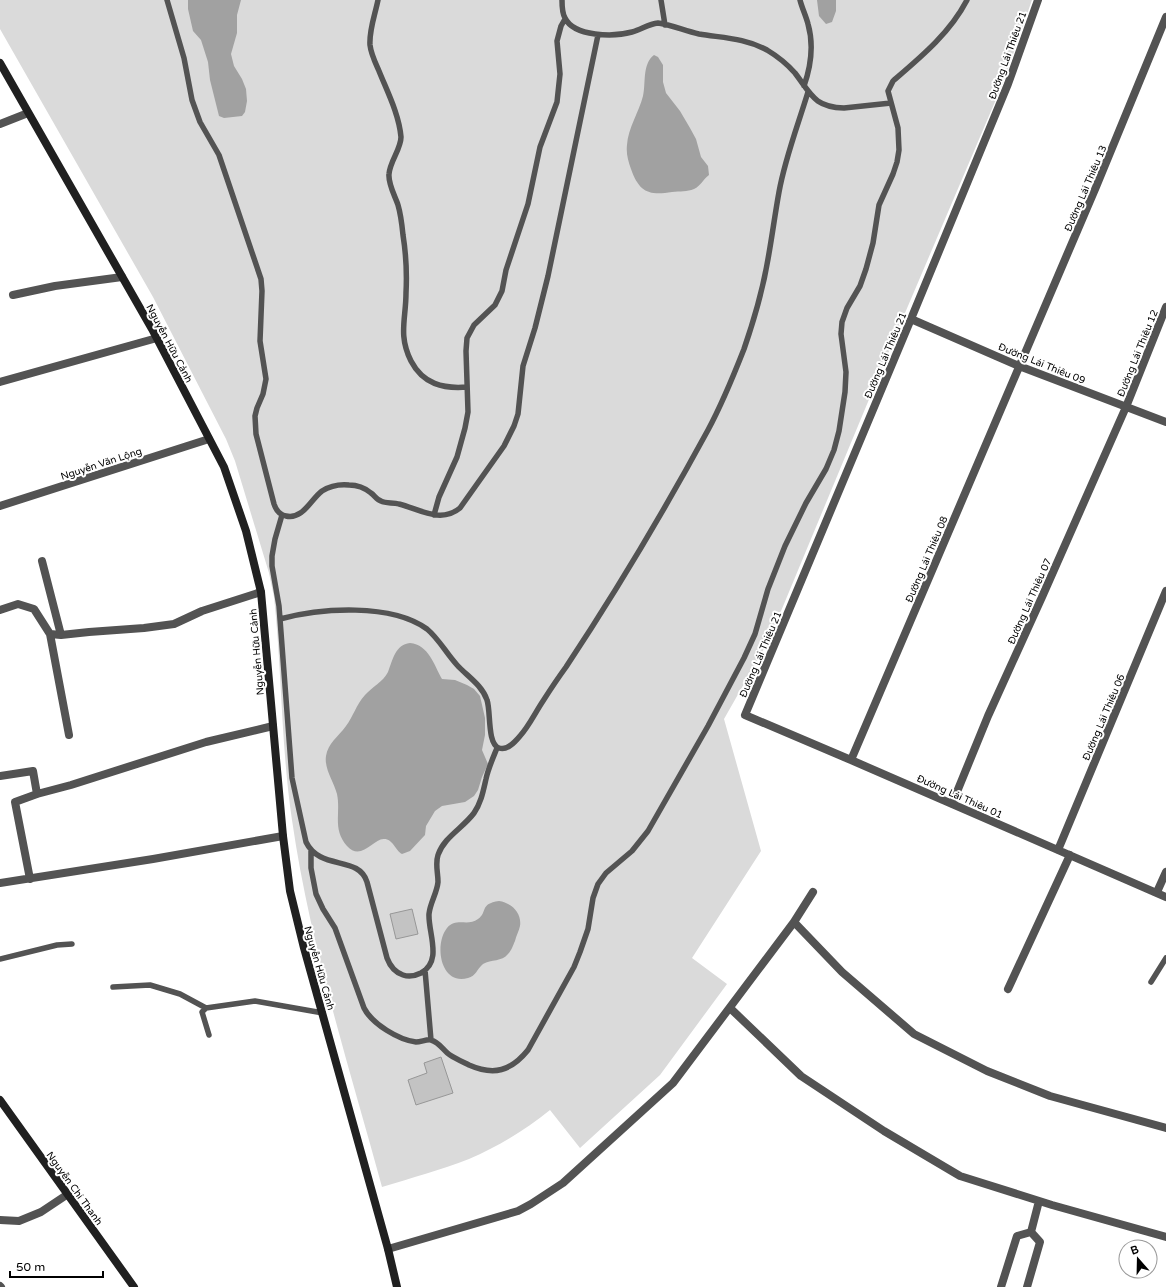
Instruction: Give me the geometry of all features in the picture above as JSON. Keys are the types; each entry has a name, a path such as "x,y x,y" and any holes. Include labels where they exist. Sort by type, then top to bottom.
{"street":[{"name":"Đường Lái Thiêu 21","path":"745,715 1008,84 1038,0"},
{"name":"Đường Lái Thiêu 13","path":"1019,366 1093,194 1166,17"},
{"name":"Nguyễn Hữu Cảnh","path":"0,63 157,338 224,467 246,531 261,592 283,836 288,877 296,920 388,1249 397,1287"},
{"path":"0,124 28,113"},
{"path":"13,295 55,286 122,277"},
{"name":"Đường Lái Thiêu 12","path":"1126,407 1166,308"},
{"name":"Đường Lái Thiêu 09","path":"911,319 1019,366 1166,422"},
{"path":"0,382 157,338"},
{"name":"Đường Lái Thiêu 08","path":"851,760 1019,366"},
{"name":"Đường Lái Thiêu 07","path":"952,804 988,716 1126,407"},
{"name":"Nguyễn Văn Lộng","path":"0,506 209,439"},
{"path":"42,561 61,636"},
{"name":"Đường Lái Thiêu 06","path":"1058,850 1166,591"},
{"path":"50,634 61,636 174,624 202,611 261,592"},
{"path":"0,610 18,604 34,609 50,634 69,735"},
{"name":"Đường Lái Thiêu 01","path":"745,715 1166,896"},
{"path":"30,879 15,802 206,742 273,726"},
{"path":"0,776 33,771 37,794"},
{"path":"0,883 161,858 283,836"},
{"path":"1008,989 1070,855"},
{"path":"1157,892 1166,872"},
{"path":"388,1249 518,1211 564,1183 673,1083 794,922 813,892"},
{"path":"794,922 842,972 914,1034 987,1071 1050,1096 1166,1128"},
{"path":"730,1008 802,1076 884,1131 960,1176 1039,1201 1166,1237"},
{"name":"Nguyễn Chí Thanh","path":"0,1100 134,1287"},
{"path":"0,1220 19,1221 41,1212 68,1194"},
{"path":"1031,1232 1039,1201"},
{"path":"1002,1287 1018,1236 1031,1232"},
{"path":"1027,1287 1040,1242 1031,1232"}],"lane":[{"path":"167,0 184,58 192,100 200,122 219,155 261,279 260,341 266,379 263,394 257,408 255,425 256,434 274,504 278,512 282,515 292,517 298,515 307,508 322,492 328,488 344,484 358,486 365,489 382,502 396,503 434,515 446,515 456,512 504,446 514,426 520,402 523,366 535,328 548,276 598,34"},
{"path":"378,0 371,28 370,44 396,116 401,137 388,175 399,206 405,248 406,308 403,327 405,346 415,366 424,378 430,382 444,387 467,387"},
{"path":"562,0 565,19 579,30 598,34 621,34 632,32 653,24 665,24 700,34 734,38 755,44 786,64 808,92 823,104 837,108 891,104"},
{"path":"661,0 665,24"},
{"path":"800,0 808,23 812,42 810,64 804,86"},
{"path":"282,515 272,556 272,566 278,594 292,778 306,842 311,851 311,868 316,894 322,909 335,928 367,1014 378,1024 404,1038 418,1042 431,1040 436,1042 446,1052 457,1059 476,1068 489,1071 499,1071 510,1066 524,1054 574,967 587,933 593,898 598,884 606,873 632,851 648,831 708,726 751,644 768,589 782,553 806,503 826,469 840,431 846,392 846,372 841,334 842,322 844,315 860,286 866,269 873,243 879,206 893,174 899,150 898,128 888,91 890,85 936,42 950,26 967,0"},
{"path":"434,515 462,444 468,412 467,338 474,325 495,305 502,291 506,270 528,204 540,147 557,102 560,74 557,41 561,26 565,19"},
{"path":"280,619 312,612 343,610 396,615 420,625 437,638 455,663 483,691 489,706 491,740 494,746 504,749 511,745 529,724 635,557 708,429 721,403 744,347 756,311 768,260 779,190 808,92"},
{"path":"311,851 328,861 357,868 364,874 387,958 391,967 395,971 406,976 418,975 425,970 431,962 433,956 433,940 429,916 431,902 437,883 436,869 438,855 446,841 476,810 482,798 486,780 497,748"},
{"path":"0,959 57,945 72,944"},
{"path":"1151,982 1166,958"},
{"path":"425,970 431,1040"},
{"path":"113,987 150,984 180,994 206,1008 255,1001 323,1013"},
{"path":"206,1008 202,1012 209,1035"}],"shaded area":[{"path":"0,0 1032,0 1003,83 902,320 769,640 724,719 761,851 692,958 727,984 660,1075 580,1148 550,1110 531,1124 491,1149 448,1167 382,1187 331,1005 309,913 288,792 274,597 269,573 235,461 226,439 153,297 0,29"},
{"path":"188,0 241,0 237,15 237,33 231,54 234,66 246,89 247,101 245,112 242,116 224,118 219,116 210,80 208,62 201,40 193,31 188,9"},
{"path":"817,0 836,0 836,11 832,22 826,24 819,16"},
{"path":"654,55 658,57 663,65 663,82 666,93 680,111 690,128 696,139 701,157 708,166 709,175 696,188 691,190 664,193 651,193 646,191 634,177 629,163 627,151 631,126 643,96 646,68 650,59"},
{"path":"410,643 422,648 430,656 442,679 455,680 467,685 474,689 480,696 485,718 485,735 482,750 488,764 478,790 474,796 465,802 442,806 435,811 426,826 425,835 410,851 402,854 390,841 384,839 362,851 357,852 347,846 342,840 338,827 337,794 326,766 327,751 343,730 362,699 386,676 395,653 405,644"},
{"path":"499,901 512,906 518,913 520,921 520,928 510,951 506,957 483,964 471,977 459,979 451,976 442,962 441,953 443,935 447,928 454,923 470,922 478,919 483,914 486,906 493,902"}],"building":[{"path":"412,909 418,934 396,939 390,914"},
{"path":"441,1057 453,1093 416,1105 408,1080 427,1073 424,1063"}]}
